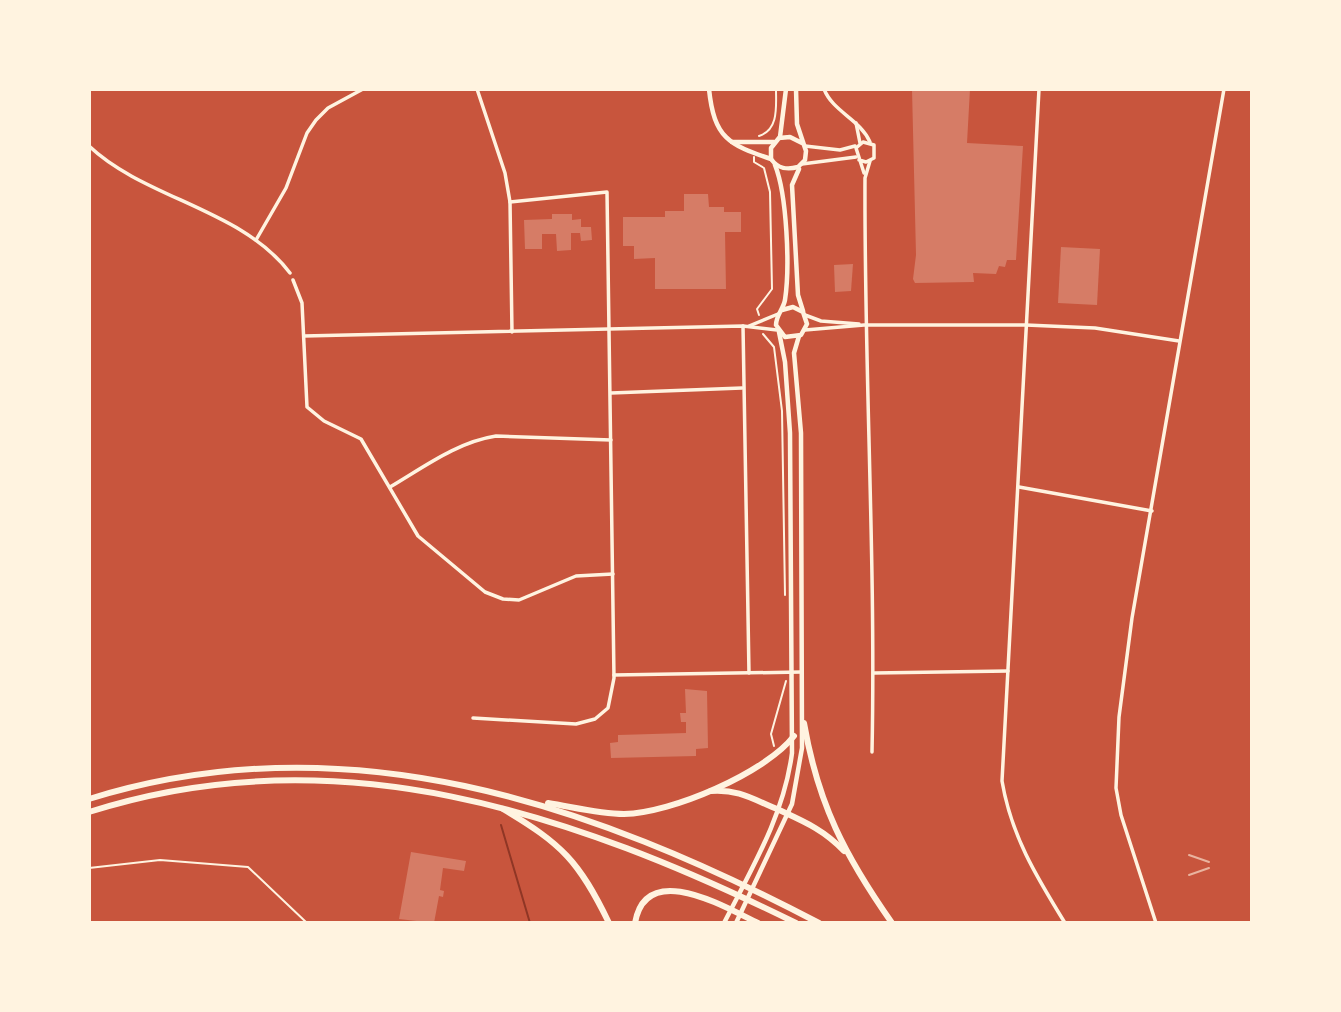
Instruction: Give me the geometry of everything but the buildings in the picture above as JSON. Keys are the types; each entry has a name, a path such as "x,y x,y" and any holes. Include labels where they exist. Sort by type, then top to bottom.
{"highway":[{"path":"804,723 817,786 848,855 892,923"},
{"path":"89,799 178,777 248,769 312,767 420,776 531,801 623,814 666,807 706,792 755,769 780,753 794,736"},
{"path":"89,812 173,792 279,780 375,783 496,804 668,864 796,923"},
{"path":"706,792 746,793 821,828 848,855"},
{"path":"531,801 671,853 819,923"},
{"path":"496,804 563,849 587,880 609,923"},
{"path":"635,923 646,901 658,893 672,890 689,892 758,923"}],"main road":[{"path":"709,89 720,130 743,150 771,159 775,165 785,206 785,295 778,331 789,402 794,672 791,767 779,810 725,922"},
{"path":"771,159 783,127 786,89"},
{"path":"736,923 788,814 799,771 804,723 801,433 794,357 799,336 805,330 804,313 798,295 792,190 793,181 801,165 804,145 797,124 796,89"},
{"path":"731,142 795,138 804,145"},
{"path":"775,165 788,169 801,165"},
{"path":"780,312 793,307 804,313"},
{"path":"778,331 788,338 799,336"}],"street":[{"path":"256,240 286,188 307,132 328,108 363,89"},
{"path":"477,89 505,173 510,202 512,332"},
{"path":"824,89 833,104 863,127 876,154 870,161 865,178 864,312 874,673 872,752"},
{"path":"1039,89 1002,781 1007,813 1027,860 1065,923"},
{"path":"1156,923 1121,815 1116,788 1125,665 1224,89"},
{"path":"855,121 858,159 865,178"},
{"path":"804,145 840,150 870,142"},
{"path":"89,146 136,176 256,240 290,273"},
{"path":"801,165 834,157 870,161"},
{"path":"473,718 586,722 608,708 614,676 607,192 510,202"},
{"path":"293,280 302,303 307,407 324,421 361,439 418,536 493,596 519,600 576,576 613,574"},
{"path":"745,326 780,312"},
{"path":"804,313 821,321 864,325"},
{"path":"805,330 864,325 1026,325 1095,328 1179,341"},
{"path":"745,326 742,388 748,673"},
{"path":"304,336 745,326 778,331"},
{"path":"611,393 742,388"},
{"path":"390,487 459,446 478,439 496,436 611,440"},
{"path":"1019,487 1152,511"},
{"path":"874,673 1008,671"},
{"path":"614,676 804,672"}],"path":[{"path":"757,137 768,132 773,125 776,89"},
{"path":"754,162 764,168 770,192 772,289 757,309"},
{"path":"763,337 774,347 782,411 785,604"},
{"path":"780,753 771,741 771,734 786,672"},
{"path":"89,868 160,860 248,867 307,923"}],"waterway":[{"path":"501,825 530,923"}],"railway":[{"path":"1189,855 1209,862"},
{"path":"1189,875 1209,868"}]}
